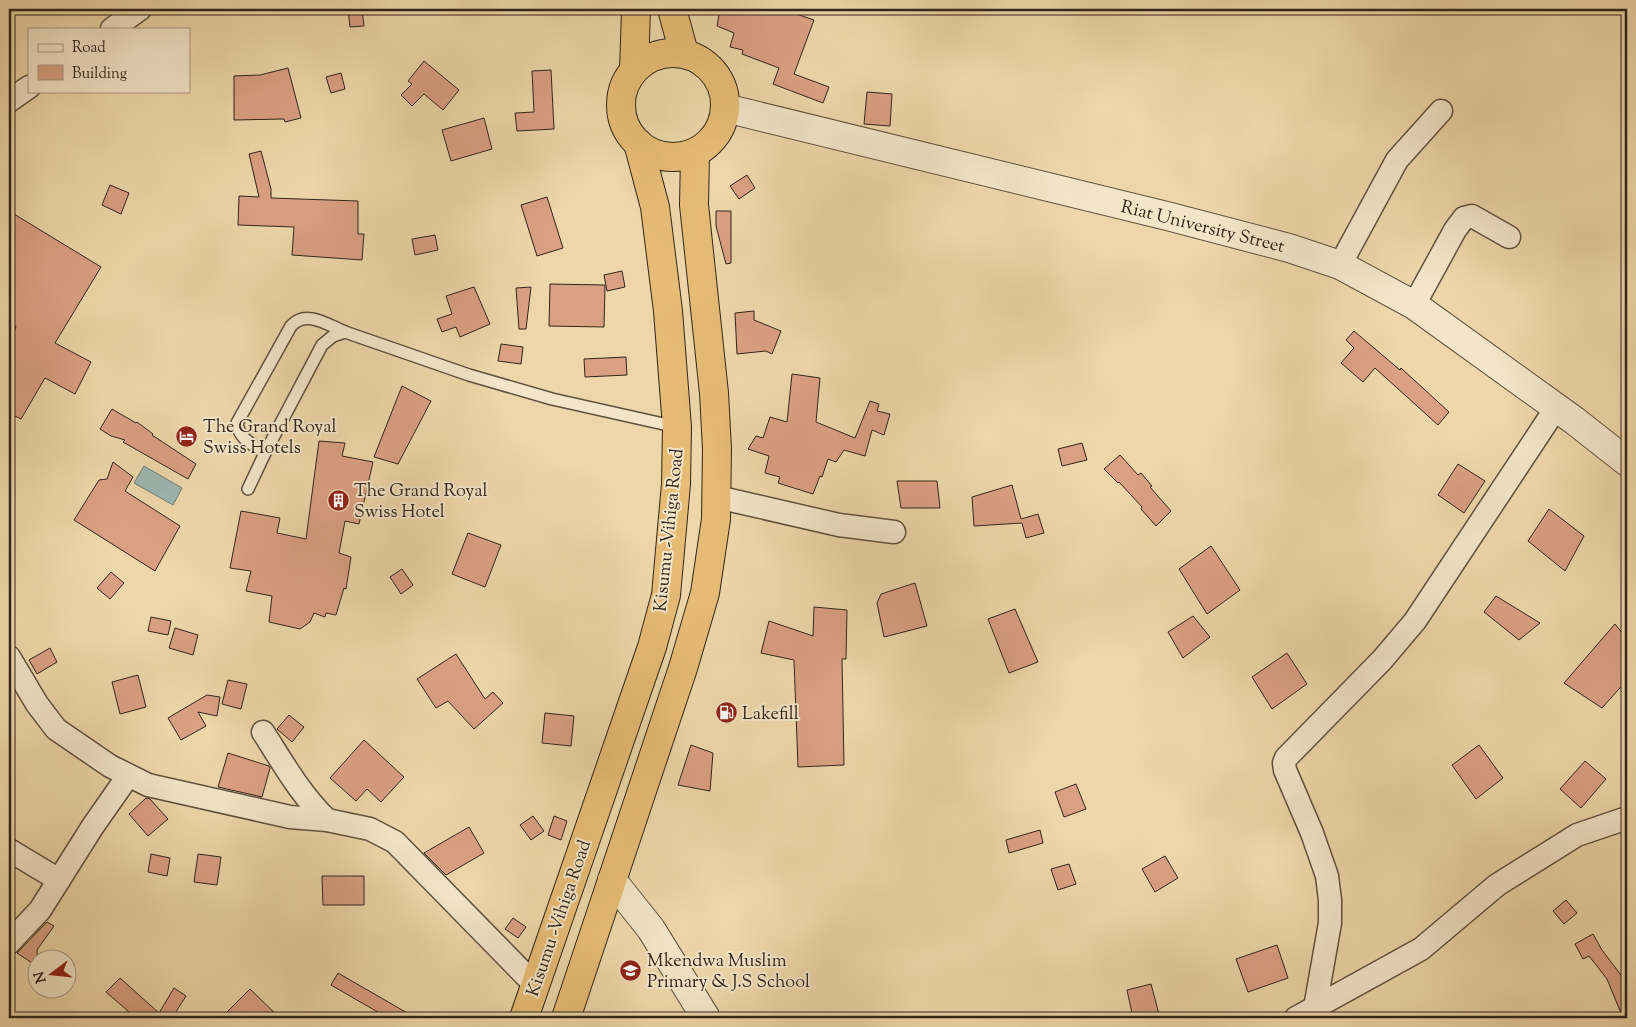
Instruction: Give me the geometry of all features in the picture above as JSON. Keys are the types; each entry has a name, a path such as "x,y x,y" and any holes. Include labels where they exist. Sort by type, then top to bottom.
{"highway":[{"path":"634,70 636,9"},
{"path":"672,9 684,53"},
{"path":"666,53 684,53 701,60 713,71 722,85 726,108 725,117 719,132 708,145 695,154 679,158 662,157 646,150 632,138 623,121 621,103 624,85 634,70 648,58 666,53"},
{"name":"Kisumu -Vihiga Road","path":"524,1018 652,647 666,595 676,484 677,427 668,311 655,207 638,143"},
{"path":"566,1018 683,668 705,593 716,518 717,449 694,205 695,154"}],"street":[{"path":"113,28 140,9"},
{"path":"9,101 28,88"},
{"name":"Riat University Street","path":"726,108 1167,216 1289,248 1340,266 1414,305 1627,462"},
{"path":"1340,266 1397,160 1441,111"},
{"path":"1414,305 1455,230 1464,218 1472,216 1509,237"},
{"path":"1305,1013 1330,923 1327,876 1312,833 1285,770 1286,758 1382,660 1415,621 1556,408"},
{"path":"716,498 839,525 894,532"},
{"path":"9,658 37,704 56,729 128,776 148,785 290,817 327,820 370,829 395,842 535,985"},
{"path":"263,732 294,782 315,809 327,820"},
{"path":"9,943 40,910 93,826 128,776"},
{"path":"1305,1013 1421,948 1497,885 1577,835 1627,818"},
{"path":"9,850 59,880"},
{"path":"612,880 651,929 706,1018"}],"lane":[{"path":"265,453 244,439 238,430 237,423 291,326 296,320 303,318 314,319 345,332 469,375 543,396 677,427"},
{"path":"248,489 322,344 333,336 345,332"}],"water":[{"path":"144,466 182,488 173,505 134,483"}],"building":[{"path":"348,9 362,9 364,26 350,27"},
{"path":"720,9 782,9 814,20 794,74 829,87 823,103 773,84 779,68 742,54 743,50 730,47 734,33 717,26"},
{"path":"424,61 459,90 443,110 424,94 412,106 401,95 412,84 408,81"},
{"path":"288,68 301,118 285,122 284,119 234,120 234,76 260,75"},
{"path":"551,70 554,129 517,131 515,113 534,112 532,71"},
{"path":"341,73 345,89 331,93 326,77"},
{"path":"867,92 892,94 890,126 864,124"},
{"path":"484,118 492,149 451,161 442,130"},
{"path":"261,151 271,189 271,198 358,201 358,234 364,234 362,260 292,255 294,227 238,225 239,196 259,197 249,154"},
{"path":"747,175 755,188 739,199 730,186"},
{"path":"110,185 129,193 121,214 102,205"},
{"path":"547,197 563,248 537,256 521,205"},
{"path":"9,211 101,267 55,343 91,362 75,394 45,378 21,419 9,413 9,349 16,326 9,322"},
{"path":"716,211 731,211 731,263 726,264 716,226"},
{"path":"435,235 438,250 415,255 412,239"},
{"path":"622,271 625,287 607,291 604,275"},
{"path":"550,284 605,285 604,327 549,326"},
{"path":"474,287 490,324 460,337 456,327 442,332 437,319 452,314 446,296"},
{"path":"531,287 526,329 519,329 516,288"},
{"path":"754,311 754,320 781,331 772,354 766,351 737,354 735,313"},
{"path":"1354,331 1400,370 1401,368 1449,412 1438,425 1375,368 1363,382 1341,363 1354,348 1346,340"},
{"path":"501,344 523,347 521,364 498,361"},
{"path":"626,357 627,375 585,377 584,359"},
{"path":"792,374 820,378 816,422 855,438 870,401 879,404 877,411 890,414 884,435 872,430 865,456 844,450 836,462 828,459 822,477 820,476 813,494 778,483 780,477 765,473 769,456 748,449 756,436 763,438 770,417 787,422"},
{"path":"402,386 431,401 398,464 374,457"},
{"path":"112,409 137,422 152,435 196,464 188,479 123,442 125,440 111,436 100,429"},
{"path":"319,441 345,443 342,456 373,462 359,524 345,521 339,553 351,557 346,589 344,588 336,615 326,613 325,617 314,613 310,622 300,629 269,622 272,596 246,591 251,571 230,568 241,511 280,518 277,533 306,539"},
{"path":"1082,443 1087,460 1062,466 1058,449"},
{"path":"1120,455 1138,475 1141,473 1152,486 1150,487 1171,511 1156,526 1141,509 1142,507 1104,469"},
{"path":"113,462 133,477 125,491 180,526 155,571 74,520 99,480 107,479"},
{"path":"1458,464 1485,481 1464,513 1438,495"},
{"path":"897,481 937,481 940,508 901,508"},
{"path":"1012,485 1021,519 1038,514 1044,533 1026,538 1022,523 974,526 972,497"},
{"path":"1549,509 1584,536 1565,571 1528,541"},
{"path":"468,533 501,545 485,587 452,574"},
{"path":"1211,546 1240,590 1207,614 1179,569"},
{"path":"402,569 413,585 401,594 390,577"},
{"path":"111,572 124,583 110,599 97,588"},
{"path":"915,583 927,626 884,637 877,603 881,594"},
{"path":"1496,596 1540,623 1519,640 1484,612"},
{"path":"814,607 847,610 846,659 842,659 844,765 798,767 794,660 761,653 769,621 813,636"},
{"path":"1015,609 1038,662 1009,673 988,619"},
{"path":"1193,616 1210,637 1183,658 1168,632"},
{"path":"151,617 171,621 168,635 148,631"},
{"path":"1615,624 1627,639 1627,680 1602,708 1564,683"},
{"path":"175,628 198,635 193,655 169,648"},
{"path":"50,648 57,662 37,674 29,660"},
{"path":"1287,653 1307,684 1272,709 1252,677"},
{"path":"456,654 485,699 493,692 503,703 474,729 448,701 436,708 417,679"},
{"path":"138,675 146,707 120,714 112,682"},
{"path":"228,680 247,684 241,709 222,704"},
{"path":"207,695 220,697 217,716 198,712 206,726 181,740 168,718"},
{"path":"545,713 574,716 571,746 542,743"},
{"path":"289,715 304,727 292,742 277,729"},
{"path":"364,740 404,777 381,802 367,789 356,801 330,778"},
{"path":"691,745 713,753 710,791 678,785"},
{"path":"1479,745 1503,778 1476,799 1452,765"},
{"path":"228,753 269,766 262,797 218,787"},
{"path":"1585,761 1606,779 1581,808 1560,789"},
{"path":"1076,784 1086,809 1064,817 1055,792"},
{"path":"146,798 150,799 168,819 148,836 129,814"},
{"path":"533,816 544,831 531,840 520,825"},
{"path":"554,816 567,821 561,840 548,835"},
{"path":"469,827 484,853 446,875 424,853"},
{"path":"1040,830 1043,843 1009,853 1006,840"},
{"path":"151,854 170,858 167,876 148,872"},
{"path":"198,854 221,857 217,885 194,882"},
{"path":"1165,856 1178,878 1155,892 1142,869"},
{"path":"1069,864 1076,884 1058,890 1051,869"},
{"path":"322,876 364,876 364,905 323,905"},
{"path":"1566,900 1577,913 1564,924 1553,911"},
{"path":"513,918 526,927 518,938 505,929"},
{"path":"47,922 54,926 37,950 28,950 28,960 17,953"},
{"path":"1593,934 1602,950 1627,983 1627,1018 1623,1018 1607,979 1589,956 1583,959 1575,944"},
{"path":"1277,945 1288,978 1248,992 1236,959"},
{"path":"338,973 416,1018 388,1018 331,985"},
{"path":"120,978 159,1013 174,988 186,996 172,1018 136,1018 106,992"},
{"path":"1151,984 1160,1018 1133,1018 1127,990"},
{"path":"250,989 280,1018 221,1018"}],"place":[{"name":"The Grand Royal Swiss Hotels","path":"187,436"},
{"name":"The Grand Royal Swiss Hotel","path":"338,500"},
{"name":"Lakefill","path":"726,713"},
{"name":"Mkendwa Muslim Primary & J.S School","path":"631,970"}]}
